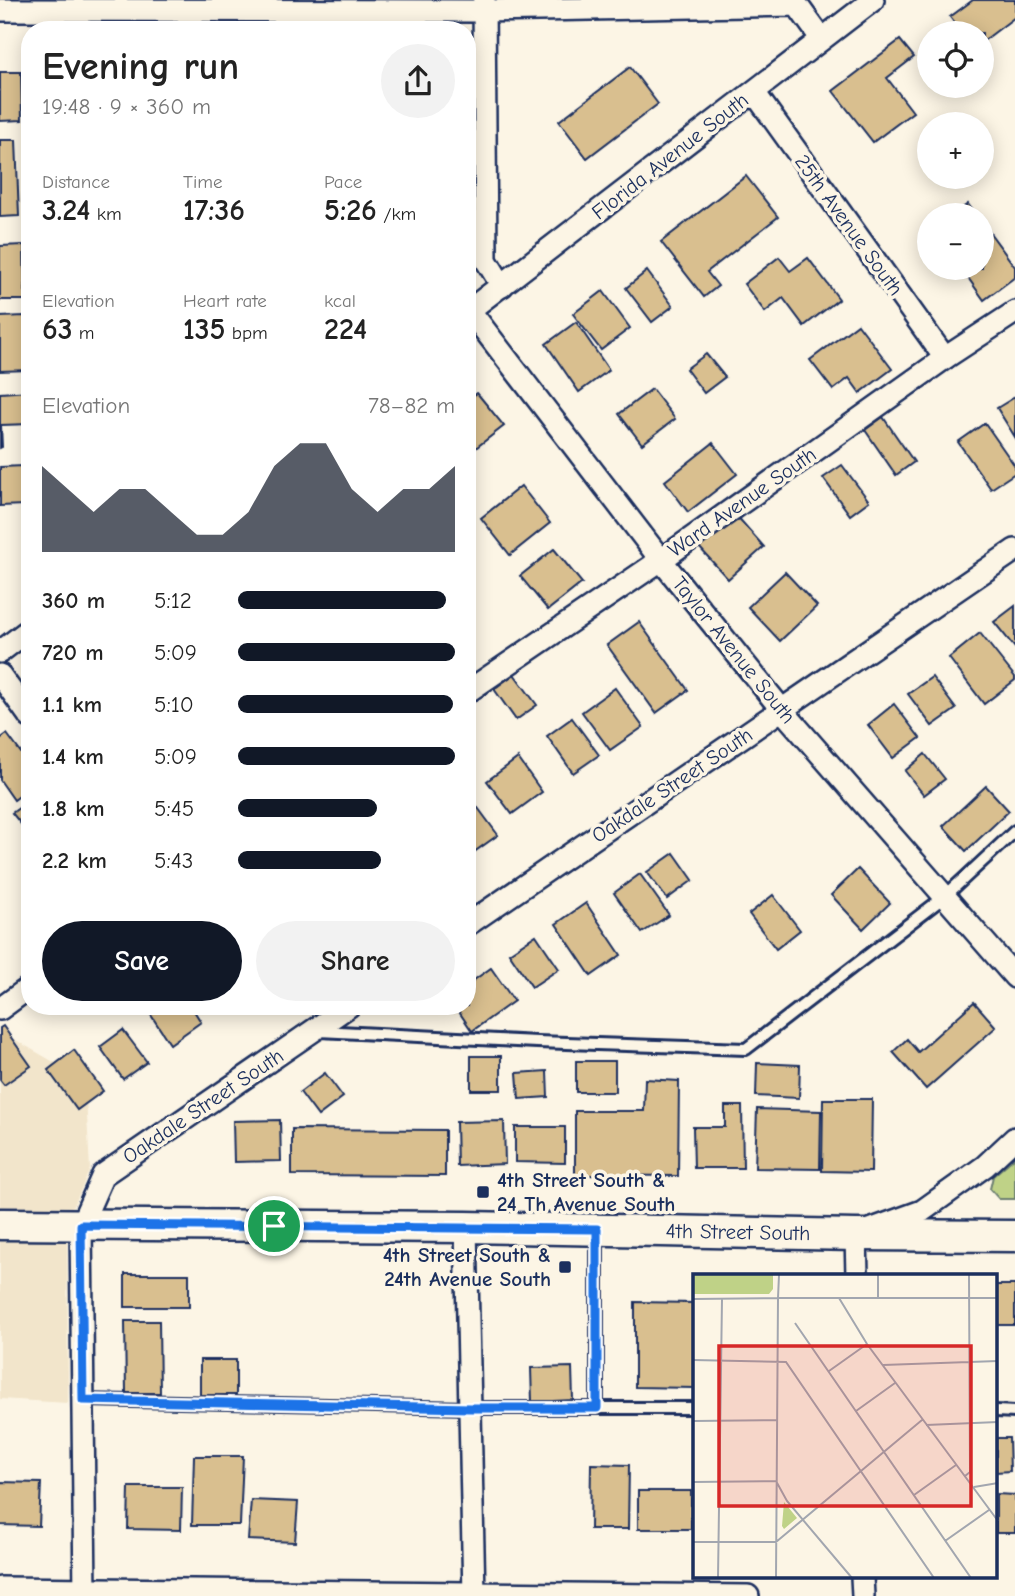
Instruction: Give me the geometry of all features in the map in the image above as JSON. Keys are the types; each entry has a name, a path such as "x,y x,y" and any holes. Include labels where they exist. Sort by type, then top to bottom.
{"street":[{"name":"Florida Avenue South","path":"476,306 873,0"},
{"path":"0,10 97,13 484,6 797,5 821,38"},
{"path":"484,6 486,260 502,286"},
{"name":"25th Avenue South","path":"754,92 945,358"},
{"name":"Ward Avenue South","path":"476,686 1015,312"},
{"name":"Taylor Avenue South","path":"476,322 782,710 1015,977"},
{"name":"Oakdale Street South","path":"476,919 1015,550"},
{"path":"0,652 21,636"},
{"path":"0,675 21,704"},
{"path":"0,1009 21,994"},
{"name":"Oakdale Street South","path":"81,1225 103,1175 336,1015"},
{"path":"857,1274 856,1235 922,1211 985,1166 1015,1138"},
{"name":"4th Street South","path":"0,1224 466,1227 1015,1236"},
{"path":"81,1225 85,1593"},
{"path":"466,1227 474,1595"},
{"path":"862,1578 863,1596"},
{"path":"0,1588 85,1593 748,1596"}],"lane":[{"path":"314,1030 537,1042 746,1049 944,897 1015,831"},
{"path":"597,1229 597,1408"},
{"path":"83,1400 470,1408 693,1408"}],"shaded area":[{"path":"0,1031 85,1080 90,1169 71,1212 0,1211"},
{"path":"0,1238 67,1238 68,1403 0,1399"}],"green space":[{"path":"1015,1157 1015,1199 999,1199 990,1189 993,1176"}],"building":[{"path":"973,0 1015,0 1015,17 994,33 994,21 953,21 950,17"},
{"path":"900,40 914,57 887,78 913,112 873,142 833,91"},
{"path":"630,67 658,104 587,158 559,121"},
{"path":"0,72 21,72 21,120 0,121"},
{"path":"0,140 16,140 19,216 0,217"},
{"path":"746,176 778,217 707,272 718,286 704,297 661,242"},
{"path":"994,238 1015,267 1015,277 984,300 970,280 994,280"},
{"path":"21,245 21,300 0,300 0,246"},
{"path":"779,257 790,271 808,258 839,299 804,326 783,298 765,312 744,284"},
{"path":"647,271 673,306 652,322 626,288"},
{"path":"603,291 630,328 601,350 573,314"},
{"path":"21,316 21,370 0,371 0,317"},
{"path":"576,322 609,370 579,392 546,344"},
{"path":"858,324 892,369 860,393 849,378 833,390 810,360"},
{"path":"706,354 725,377 704,393 686,369"},
{"path":"652,389 675,419 642,444 619,414"},
{"path":"21,392 21,424 1,425 0,448 0,393"},
{"path":"476,394 504,426 476,448"},
{"path":"1015,397 1015,437 997,408"},
{"path":"883,417 914,462 896,475 865,430"},
{"path":"985,423 1015,466 1015,473 991,489 958,442"},
{"path":"713,443 737,474 688,512 665,481"},
{"path":"842,465 869,501 850,515 823,478"},
{"path":"21,466 21,505 0,506 0,467"},
{"path":"521,486 550,523 510,555 481,518"},
{"path":"736,515 764,547 728,579 699,547"},
{"path":"554,549 582,583 548,610 520,576"},
{"path":"785,572 817,606 780,641 748,607"},
{"path":"1015,606 1015,648 994,622"},
{"path":"639,622 688,690 656,713 607,645"},
{"path":"980,633 1015,677 1015,680 984,704 949,658"},
{"path":"514,674 537,705 516,720 494,689"},
{"path":"932,677 956,709 932,726 908,694"},
{"path":"615,688 643,727 610,750 582,712"},
{"path":"894,704 920,738 893,758 868,725"},
{"path":"572,718 599,755 573,773 547,736"},
{"path":"7,734 21,753 21,795 14,800 0,780 0,739"},
{"path":"925,754 945,779 924,795 905,771"},
{"path":"518,758 542,792 512,814 487,781"},
{"path":"986,786 1009,811 966,851 943,826"},
{"path":"476,805 498,835 476,851"},
{"path":"21,806 21,824 12,813"},
{"path":"674,853 693,880 667,899 647,872"},
{"path":"858,869 890,903 863,929 831,895"},
{"path":"640,874 669,915 642,933 614,893"},
{"path":"773,895 800,930 776,949 749,914"},
{"path":"586,903 621,955 591,976 556,924"},
{"path":"536,935 559,969 532,987 509,953"},
{"path":"491,968 514,1001 472,1031 461,1015 476,1015 476,979"},
{"path":"974,1002 996,1027 926,1089 893,1052 907,1039 918,1052"},
{"path":"151,1015 197,1015 201,1022 170,1044"},
{"path":"3,1026 31,1066 4,1085 0,1080 0,1028"},
{"path":"123,1030 147,1062 123,1079 100,1047"},
{"path":"74,1050 103,1091 77,1110 48,1070"},
{"path":"471,1056 501,1056 501,1090 471,1090"},
{"path":"576,1061 615,1061 615,1092 576,1092"},
{"path":"757,1063 800,1065 799,1098 756,1096"},
{"path":"547,1071 548,1097 519,1099 517,1073"},
{"path":"325,1073 343,1097 318,1116 300,1092"},
{"path":"645,1079 679,1081 678,1176 575,1175 575,1111 644,1111"},
{"path":"823,1099 872,1099 871,1172 822,1171"},
{"path":"725,1106 742,1106 743,1168 694,1168 693,1127 725,1127"},
{"path":"757,1109 821,1111 820,1169 755,1168"},
{"path":"280,1120 281,1161 234,1162 233,1121"},
{"path":"504,1121 505,1164 457,1166 456,1122"},
{"path":"515,1127 565,1127 565,1163 515,1162"},
{"path":"292,1129 445,1130 445,1176 292,1175"},
{"path":"125,1274 189,1274 189,1307 125,1307"},
{"path":"998,1285 1015,1285 1015,1325 998,1325"},
{"path":"635,1302 693,1303 693,1388 635,1387"},
{"path":"125,1321 159,1321 160,1393 126,1393"},
{"path":"200,1360 236,1360 236,1395 200,1395"},
{"path":"572,1367 573,1400 532,1402 531,1368"},
{"path":"998,1438 1009,1438 1010,1471 998,1472"},
{"path":"194,1456 243,1456 240,1525 192,1525"},
{"path":"591,1464 629,1465 628,1529 590,1529"},
{"path":"0,1482 41,1483 39,1526 0,1525"},
{"path":"129,1487 182,1487 181,1530 128,1529"},
{"path":"638,1491 691,1491 691,1529 638,1529"},
{"path":"998,1494 1015,1495 1015,1533 998,1533"},
{"path":"251,1500 298,1502 295,1542 248,1540"}],"place":[{"name":"4th Street South & 24 Th Avenue South","path":"483,1192"},
{"name":"4th Street South & 24th Avenue South","path":"565,1267"}],"route":[{"path":"81,1225 274,1226 597,1229 597,1408 83,1400 81,1225"}]}
